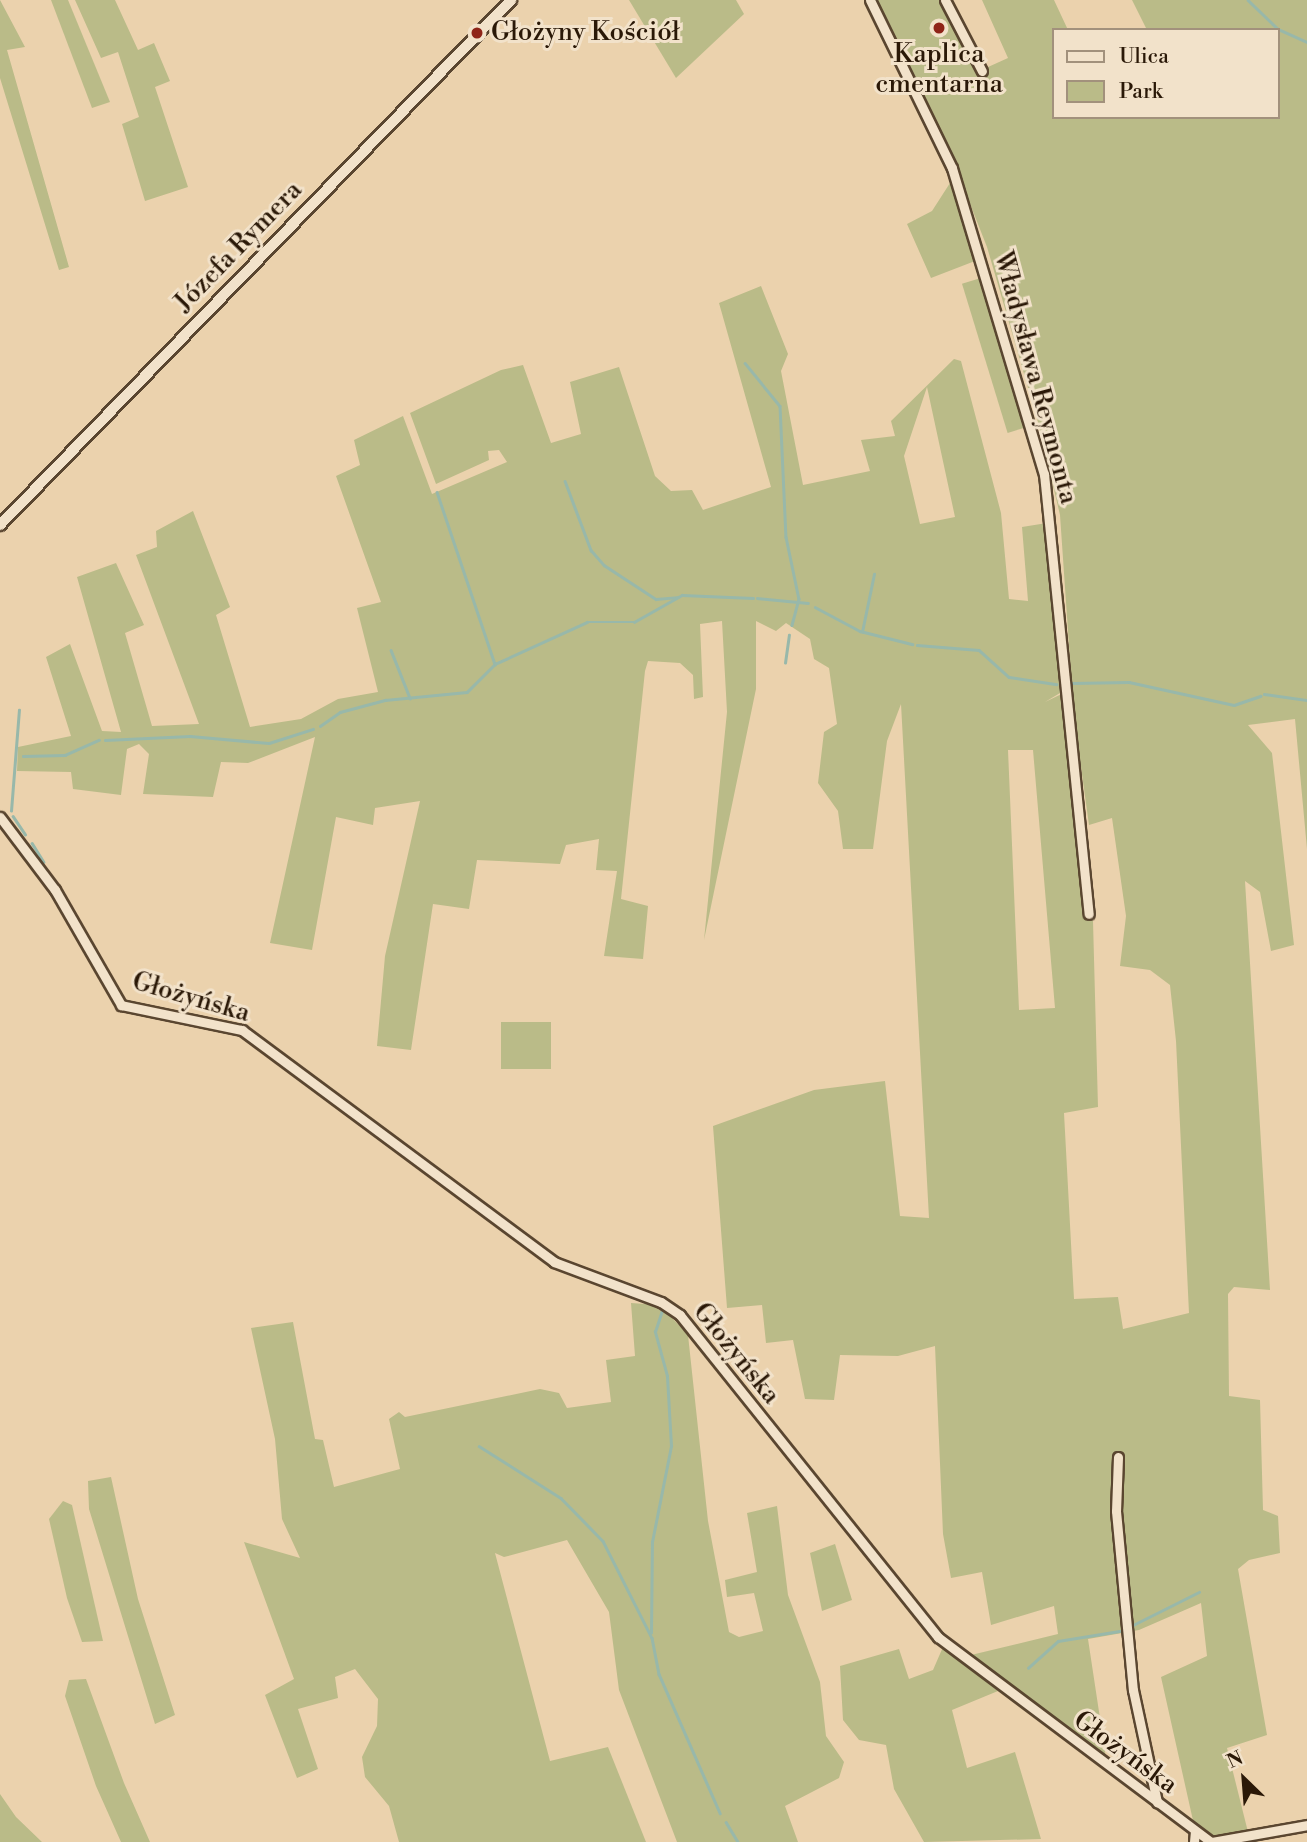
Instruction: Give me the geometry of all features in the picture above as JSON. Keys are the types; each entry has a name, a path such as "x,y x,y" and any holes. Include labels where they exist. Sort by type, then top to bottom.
{"street":[{"name":"Józefa Rymera","path":"0,525 510,0"},
{"name":"Władysława Reymonta","path":"870,0 951,169 1044,474 1089,914"},
{"path":"944,0 982,71"},
{"name":"Głożyńska","path":"0,817 55,890 121,1005 242,1030 554,1262 661,1301 680,1315 938,1637 1212,1842"},
{"path":"1118,1457 1116,1511 1132,1690 1157,1802"},
{"path":"1212,1842 1307,1825"},
{"path":"1194,1842 1195,1830"}],"green space":[{"path":"0,0 25,47 7,50 69,267 59,270 0,78"},
{"path":"51,0 68,0 110,102 92,108"},
{"path":"75,0 115,0 138,50 154,43 170,81 155,87 188,187 145,201 122,124 139,117 118,52 101,58"},
{"path":"629,0 736,0 744,14 676,78"},
{"path":"874,0 941,0 977,72 1008,58 982,0 1054,0 1067,28 1052,28 1052,119 1279,119 1279,28 1146,28 1132,0 1307,0 1307,849 1295,719 1248,725 1272,753 1294,945 1271,951 1260,892 1245,881 1270,1290 1234,1287 1228,1294 1229,1396 1260,1400 1263,1510 1278,1516 1280,1553 1249,1560 1238,1569 1267,1735 1227,1748 1248,1832 1212,1838 1194,1825 1161,1677 1207,1656 1201,1603 1139,1630 1088,1639 1106,1758 971,1655 1058,1634 1054,1606 991,1625 982,1572 951,1578 943,1534 935,1346 898,1356 840,1355 834,1400 805,1399 793,1340 766,1343 762,1305 727,1308 713,1126 814,1090 885,1081 900,1216 929,1218 901,704 887,741 873,849 843,849 838,811 818,783 824,732 837,724 829,668 814,659 810,639 786,623 776,631 756,621 756,689 704,940 727,712 722,621 700,624 703,697 694,699 693,675 680,663 648,661 645,671 621,899 648,906 643,959 604,956 617,871 596,870 599,839 566,845 560,864 477,860 469,909 433,904 411,1050 377,1046 385,956 420,801 375,808 373,825 336,817 312,950 270,943 315,737 248,763 221,762 213,797 143,794 149,754 139,744 127,749 121,795 73,789 71,772 17,771 18,747 71,736 46,657 70,644 102,731 121,732 77,577 116,563 144,625 125,633 152,726 199,724 136,555 157,547 156,531 193,511 230,607 216,615 250,727 301,719 338,699 378,692 357,608 381,602 336,476 360,465 354,440 403,416 432,494 507,462 499,450 488,451 489,460 436,484 410,413 501,370 523,365 551,443 581,434 570,382 619,367 655,476 671,491 692,490 703,510 771,487 719,303 761,286 788,354 781,371 803,485 870,471 861,440 895,436 891,421 954,359 961,361 1001,513 1009,599 1028,601 1022,527 1047,523 1065,690 1045,702 1072,689 1060,515 1038,422 987,247 952,158","holes":["927,387 955,517 920,524 904,456","1008,750 1033,750 1055,1008 1019,1010","1081,767 1089,825 1112,818 1126,916 1120,966 1150,970 1170,985 1176,1041 1189,1313 1123,1329 1118,1297 1074,1299 1064,1113 1098,1107 1093,921 1083,911 1073,773"]},
{"path":"950,183 975,261 931,278 907,224 932,211"},
{"path":"984,277 1030,426 1008,433 962,284"},
{"path":"501,1022 551,1022 551,1069 501,1069"},
{"path":"631,1303 660,1305 688,1335 708,1521 729,1632 739,1637 763,1631 754,1593 727,1597 725,1580 757,1572 747,1513 777,1506 788,1595 820,1682 826,1736 844,1762 839,1778 785,1806 798,1842 677,1842 619,1690 609,1612 567,1540 504,1557 495,1553 550,1761 608,1747 646,1842 399,1842 389,1806 365,1777 362,1757 377,1726 378,1699 355,1669 335,1677 338,1698 298,1709 318,1769 297,1778 265,1695 294,1679 244,1542 300,1558 282,1519 275,1439 251,1328 293,1322 315,1439 323,1440 334,1487 400,1469 389,1419 399,1412 405,1417 540,1389 559,1393 567,1408 611,1402 606,1360 635,1356"},
{"path":"111,1477 138,1599 175,1715 155,1724 89,1509 88,1481"},
{"path":"63,1501 72,1505 103,1641 82,1642 67,1598 49,1519"},
{"path":"835,1544 852,1600 822,1611 810,1553"},
{"path":"943,1647 998,1691 952,1710 967,1768 1015,1752 1041,1839 924,1842 894,1789 886,1745 859,1740 843,1720 840,1666 899,1649 909,1679 933,1670"},
{"path":"86,1679 124,1783 150,1842 121,1842 96,1786 65,1696 69,1680"},
{"path":"0,1794 16,1817 42,1842 0,1842"}],"waterway":[{"path":"1248,0 1277,28"},
{"path":"1279,29 1307,42"},
{"path":"745,363 780,406 786,537 799,599 792,625"},
{"path":"565,481 591,550 604,565 656,599 677,597"},
{"path":"437,492 495,664"},
{"path":"862,632 874,574"},
{"path":"320,726 340,712 385,700 467,692 495,664 587,622 634,622 682,595 753,598"},
{"path":"757,598 808,603"},
{"path":"815,607 860,631 912,644"},
{"path":"785,663 789,635"},
{"path":"917,645 979,650 1009,677 1056,684"},
{"path":"391,650 410,698"},
{"path":"1072,683 1129,682 1234,705 1260,696"},
{"path":"1264,694 1307,700"},
{"path":"11,811 19,710"},
{"path":"105,740 190,736 269,743 313,729"},
{"path":"23,756 65,755 99,740"},
{"path":"13,816 25,834"},
{"path":"32,843 44,862"},
{"path":"651,1633 652,1542 671,1446 667,1376 655,1332 662,1310"},
{"path":"479,1446 561,1498 603,1541 652,1638 659,1674 720,1813"},
{"path":"1131,1626 1199,1592"},
{"path":"1028,1668 1058,1641 1125,1630"},
{"path":"726,1822 738,1842"}],"place":[{"name":"Kaplica cmentarna","path":"939,28"},
{"name":"Głożyny Kościół","path":"477,33"}]}
